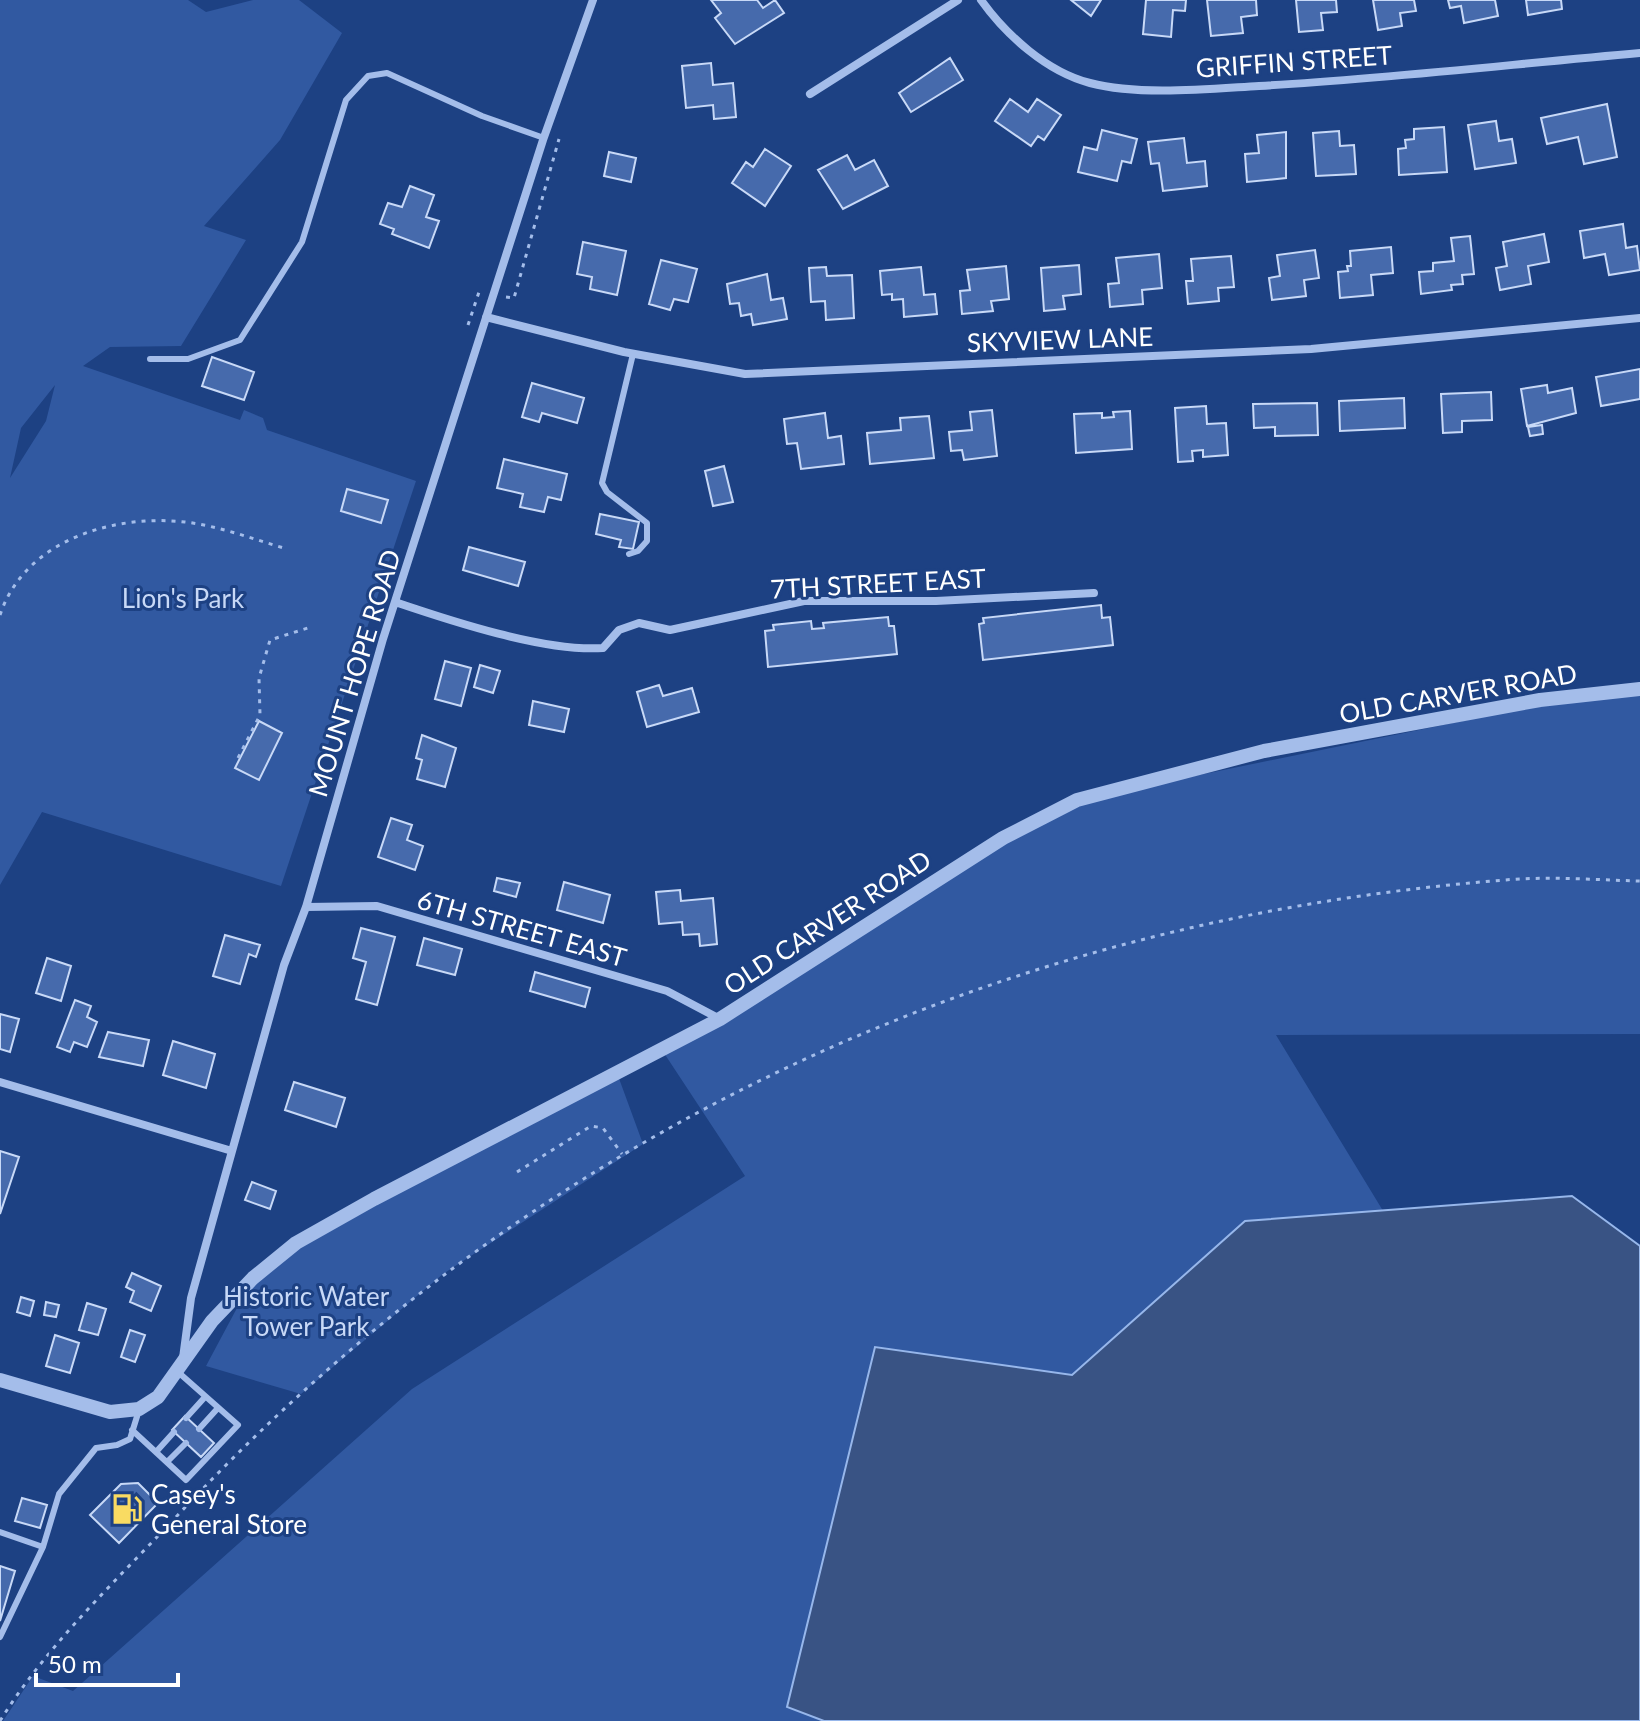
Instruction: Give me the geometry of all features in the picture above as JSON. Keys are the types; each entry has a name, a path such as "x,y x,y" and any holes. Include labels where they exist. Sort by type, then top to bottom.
{"street":[{"name":"MOUNT HOPE ROAD","path":"180,1369 191,1298 284,965 306,907 395,602 486,317 593,0"},
{"path":"810,94 958,0"},
{"name":"GRIFFIN STREET","path":"981,0 1018,41 1066,74 1091,83 1124,87 1207,89 1307,83 1640,53"},
{"name":"SKYVIEW LANE","path":"486,317 633,354 745,374 1311,349 1640,318"},
{"name":"7TH STREET EAST","path":"395,602 549,644 587,650 603,648 619,630 639,623 670,630 804,601 936,601 1094,593"},
{"name":"OLD CARVER ROAD","path":"139,1409 158,1397 212,1321 253,1278 296,1243 374,1199 720,1019 1003,838 1077,800 1264,751 1540,700 1640,689"},
{"name":"6TH STREET EAST","path":"306,907 377,906 667,991 720,1019"},
{"path":"0,1082 232,1151"},
{"path":"0,1380 110,1412 139,1409"}],"lane":[{"path":"150,359 188,359 240,340 302,242 346,100 368,76 387,73 482,116 544,138"},
{"path":"629,554 638,551 647,541 647,523 607,492 602,483 633,354"},
{"path":"132,1430 186,1480 238,1425 205,1397 180,1369"},
{"path":"186,1418 205,1397"},
{"path":"199,1429 218,1408"},
{"path":"0,1637 43,1547 59,1494 96,1448 117,1445 130,1439 139,1409"},
{"path":"156,1452 174,1432"},
{"path":"167,1462 186,1443"},
{"path":"0,1532 43,1547"}],"path":[{"path":"514,298 561,135"},
{"path":"0,615 13,588 37,558 107,527 148,520 185,522 287,549"},
{"path":"238,758 260,715 259,678 270,640 311,627"},
{"path":"0,1721 14,1698 71,1629 236,1452 319,1374 393,1311 565,1188 728,1095 876,1027 972,991 1119,948 1245,917 1393,892 1510,879 1640,881"},
{"path":"517,1172 591,1126 603,1128 622,1154"}],"green space":[{"name":"Lion's Park","path":"0,0 188,0 206,12 253,0 299,0 342,33 280,140 204,226 246,240 181,346 110,347 83,366 240,420 244,410 263,418 267,430 416,481 281,886 42,812 0,885","holes":["55,385 46,421 10,478 21,428"]},
{"path":"1640,692 1640,1034 1276,1035 1640,1633 1640,1721 3,1721 33,1676 73,1691 412,1389 745,1176 662,1050 1077,800 1594,694"},
{"name":"Historic Water Tower Park","path":"617,1073 643,1144 443,1274 301,1394 206,1366 253,1278 296,1243"}],"shaded area":[{"path":"1572,1196 1640,1246 1640,1721 824,1721 787,1707 875,1347 1072,1375 1245,1221"}],"building":[{"path":"711,0 757,0 763,8 775,0 784,13 735,44 715,18 721,13"},
{"path":"1071,0 1101,0 1091,16"},
{"path":"1146,0 1186,0 1185,11 1173,10 1171,37 1143,34"},
{"path":"1207,0 1256,0 1257,15 1241,17 1243,33 1211,36"},
{"path":"1296,0 1336,0 1337,12 1321,13 1323,30 1299,32"},
{"path":"1373,0 1414,0 1416,11 1400,13 1402,26 1378,30"},
{"path":"1448,0 1495,0 1498,16 1464,23 1461,6 1450,8"},
{"path":"1526,0 1561,0 1562,9 1528,15"},
{"path":"950,58 963,80 911,112 899,93"},
{"path":"711,63 713,85 733,83 736,117 714,119 713,105 686,108 682,66"},
{"path":"1010,99 1028,112 1037,99 1061,115 1044,140 1038,136 1031,146 995,121"},
{"path":"1607,104 1617,157 1584,164 1578,137 1547,144 1541,118"},
{"path":"1496,121 1499,141 1512,139 1516,163 1475,169 1468,125"},
{"path":"1444,127 1447,172 1399,175 1398,149 1406,148 1405,140 1414,139 1414,129"},
{"path":"1102,130 1137,139 1131,163 1122,161 1117,181 1078,172 1084,147 1097,150"},
{"path":"1339,131 1340,146 1354,145 1356,174 1316,176 1313,133"},
{"path":"1286,132 1286,178 1247,182 1245,154 1259,153 1257,135"},
{"path":"1184,138 1187,163 1205,161 1207,186 1163,191 1159,163 1151,164 1148,142"},
{"path":"765,149 791,166 765,206 732,183 746,162 753,167"},
{"path":"609,152 636,158 631,182 604,176"},
{"path":"847,155 855,170 874,160 888,186 843,209 818,170"},
{"path":"410,186 434,195 426,217 439,221 429,248 392,234 394,229 380,224 388,203 402,207"},
{"path":"1623,224 1626,248 1637,246 1640,270 1609,275 1605,254 1584,258 1580,231"},
{"path":"1544,234 1549,262 1528,266 1531,284 1500,290 1496,268 1507,266 1503,242"},
{"path":"1470,236 1474,274 1462,275 1463,284 1451,285 1452,290 1421,294 1419,272 1433,271 1433,263 1454,261 1451,238"},
{"path":"583,242 626,251 617,295 590,289 592,277 577,274"},
{"path":"1391,247 1393,273 1371,275 1373,295 1340,298 1338,272 1348,271 1347,266 1351,266 1350,251"},
{"path":"1315,250 1319,278 1304,280 1306,296 1272,300 1269,278 1280,276 1277,255"},
{"path":"1159,254 1162,288 1142,290 1143,304 1110,307 1108,284 1119,283 1116,258"},
{"path":"1231,256 1234,287 1218,288 1219,301 1188,304 1186,281 1193,281 1191,259"},
{"path":"661,260 697,269 688,302 674,299 670,310 649,304"},
{"path":"1079,265 1081,294 1063,296 1065,309 1044,311 1041,268"},
{"path":"1006,266 1009,299 991,301 993,311 962,314 960,291 970,290 967,270"},
{"path":"826,267 827,276 852,275 854,318 826,320 825,301 811,302 809,268"},
{"path":"921,267 924,295 935,294 937,314 904,317 903,299 892,300 892,294 882,295 880,271"},
{"path":"767,274 771,300 783,298 787,319 753,325 751,314 741,316 739,303 730,304 727,284"},
{"path":"212,357 254,372 244,400 202,386"},
{"path":"1640,369 1640,399 1601,406 1596,377"},
{"path":"532,383 584,398 577,423 542,413 539,422 522,417"},
{"path":"1547,385 1548,393 1572,388 1576,413 1527,426 1521,389"},
{"path":"1491,392 1492,420 1462,421 1462,432 1443,433 1441,394"},
{"path":"1404,398 1405,428 1340,431 1339,401"},
{"path":"1317,403 1318,435 1275,436 1275,427 1254,428 1253,404"},
{"path":"1206,406 1207,424 1226,423 1228,455 1203,457 1203,450 1192,451 1193,461 1178,462 1175,408"},
{"path":"992,410 997,456 964,460 962,450 951,451 949,432 972,430 970,412"},
{"path":"1130,411 1132,449 1076,453 1074,414 1102,413 1102,418 1114,417 1113,412"},
{"path":"825,413 828,438 841,436 844,464 801,469 797,443 787,444 784,419"},
{"path":"929,416 934,458 870,464 867,433 901,430 900,418"},
{"path":"1542,425 1543,434 1530,436 1528,427"},
{"path":"504,459 567,474 561,500 548,497 544,512 520,507 523,494 497,488"},
{"path":"724,466 733,502 713,506 705,471"},
{"path":"347,489 388,500 381,523 341,511"},
{"path":"600,514 639,522 633,549 619,547 621,540 596,534"},
{"path":"469,547 525,562 518,586 463,570"},
{"path":"1101,605 1102,618 1110,617 1113,645 983,660 979,624 984,623 983,618"},
{"path":"888,617 889,626 894,626 897,654 768,667 765,631 774,630 773,625 811,621 812,629 824,628 823,623"},
{"path":"445,661 471,668 461,706 435,699"},
{"path":"480,665 500,671 493,693 474,687"},
{"path":"659,685 663,696 692,688 699,712 647,727 637,692"},
{"path":"533,701 569,709 564,732 529,725"},
{"path":"259,721 282,733 259,780 235,768"},
{"path":"422,735 456,748 445,787 417,779 422,760 416,758"},
{"path":"391,818 412,825 407,840 423,846 415,870 378,857"},
{"path":"497,878 520,883 516,897 494,891"},
{"path":"564,882 610,895 603,923 557,910"},
{"path":"680,890 681,901 713,898 717,944 700,946 699,934 683,935 682,922 659,924 656,892"},
{"path":"361,928 395,937 377,1005 356,999 366,962 353,958"},
{"path":"225,935 260,945 256,957 249,954 240,984 213,976"},
{"path":"424,938 462,949 455,975 417,965"},
{"path":"47,958 71,966 61,1001 36,993"},
{"path":"535,972 590,988 585,1007 530,991"},
{"path":"75,1000 91,1006 87,1017 97,1022 87,1047 74,1042 70,1052 57,1047"},
{"path":"0,1014 19,1019 10,1052 0,1049"},
{"path":"108,1032 149,1040 143,1066 99,1057"},
{"path":"173,1041 215,1054 206,1088 163,1075"},
{"path":"294,1082 345,1098 336,1127 285,1110"},
{"path":"0,1151 19,1157 0,1214"},
{"path":"252,1182 276,1191 270,1209 245,1200"},
{"path":"132,1273 161,1286 151,1311 130,1302 134,1291 126,1287"},
{"path":"21,1297 34,1301 30,1316 17,1312"},
{"path":"46,1302 59,1305 56,1317 44,1315"},
{"path":"87,1303 106,1309 98,1335 79,1330"},
{"path":"130,1330 145,1335 135,1362 121,1357"},
{"path":"55,1335 79,1343 70,1373 46,1366"},
{"path":"185,1416 214,1443 201,1457 172,1430"},
{"path":"138,1483 158,1503 119,1543 90,1515 121,1484"},
{"path":"22,1498 47,1505 40,1528 15,1521"},
{"path":"0,1566 15,1571 0,1621"}],"place":[{"name":"Casey's General Store","path":"127,1509"}]}
